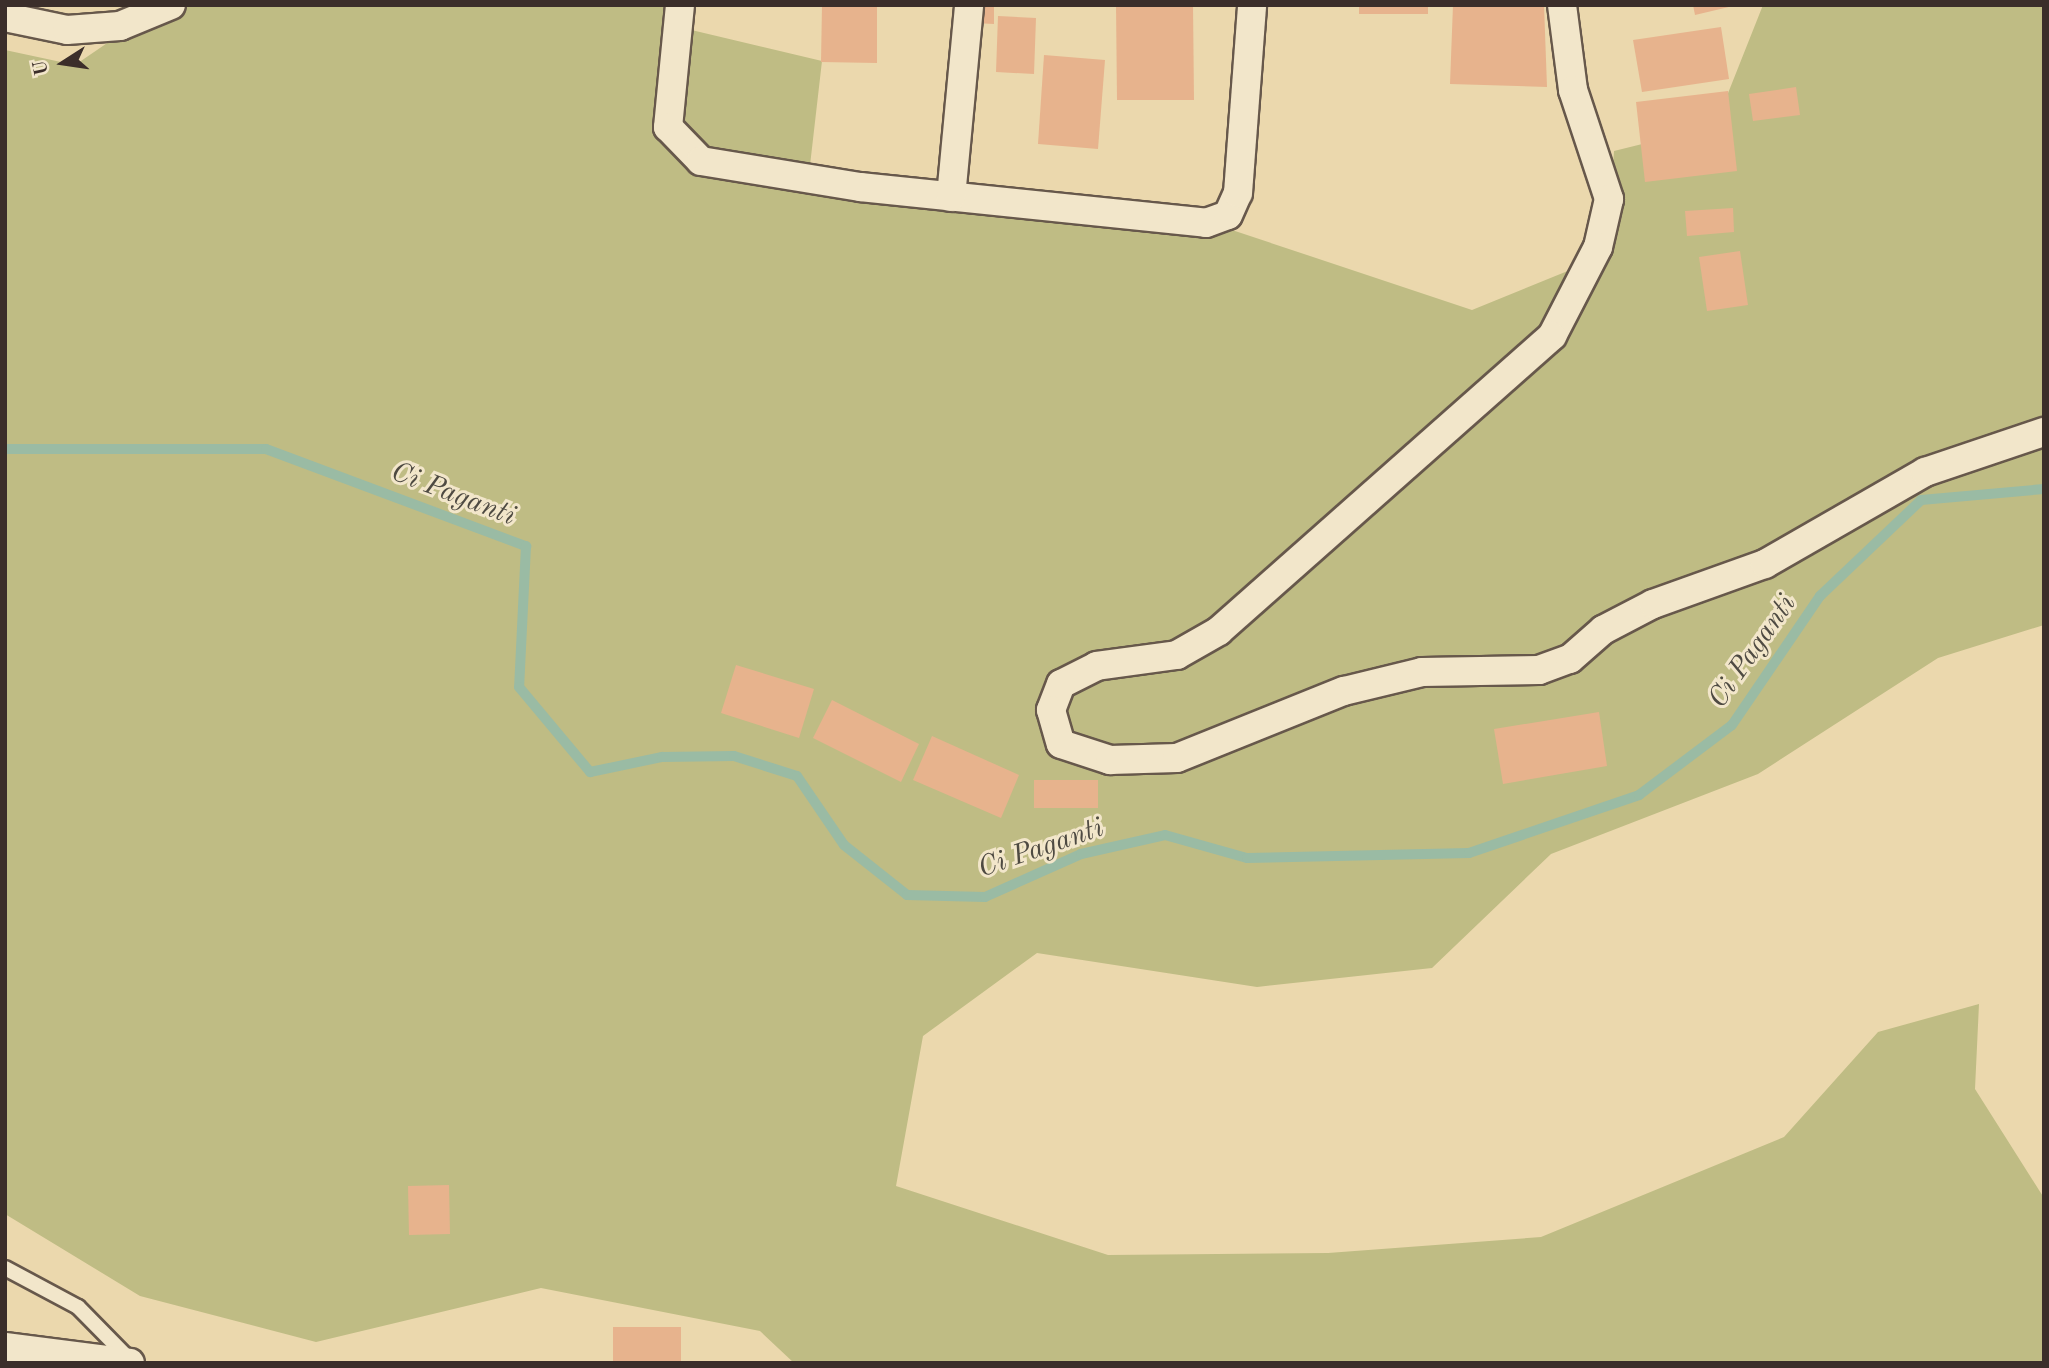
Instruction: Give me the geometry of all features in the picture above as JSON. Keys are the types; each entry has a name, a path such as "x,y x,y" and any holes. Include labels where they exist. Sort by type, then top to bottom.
{"street":[{"path":"5,17 67,30 120,26 171,5"},
{"path":"680,5 668,127 701,161 951,197 1206,223 1228,215 1238,193 1252,5"},
{"path":"951,197 969,5"},
{"path":"1562,5 1573,90 1593,141 1609,199 1598,247 1552,335 1219,631 1177,655 1097,666 1061,684 1051,710 1061,744 1110,760 1177,758 1345,691 1422,672 1539,670 1570,659 1603,630 1653,604 1765,564 1925,472 2044,432"},
{"path":"5,1347 132,1363"}],"lane":[{"path":"5,1268 99,1322 132,1363"}],"shaded area":[{"path":"163,5 685,5 683,28 822,61 809,174 1235,231 1472,310 1607,255 1614,151 1715,126 1763,5 2044,5 2044,625 1938,658 1758,774 1551,854 1432,968 1257,987 1037,953 923,1036 896,1186 1108,1255 1328,1253 1541,1237 1784,1137 1878,1032 1979,1004 1975,1089 2044,1198 2044,1363 794,1363 760,1331 541,1288 316,1342 140,1296 5,1214 5,50 75,65"}],"building":[{"path":"822,5 877,5 877,63 821,62"},
{"path":"974,5 994,5 994,24 974,23"},
{"path":"1116,5 1193,5 1194,100 1117,100"},
{"path":"1359,5 1428,5 1428,14 1359,14"},
{"path":"1453,5 1544,5 1547,87 1450,84"},
{"path":"1693,5 1733,5 1733,6 1695,15"},
{"path":"998,16 1036,18 1034,74 996,72"},
{"path":"1721,27 1729,79 1642,92 1633,40"},
{"path":"1044,55 1105,60 1098,149 1038,144"},
{"path":"1796,87 1800,115 1753,121 1749,94"},
{"path":"1728,91 1737,171 1645,182 1636,102"},
{"path":"1733,208 1734,232 1687,236 1685,211"},
{"path":"1740,251 1748,305 1707,311 1699,257"},
{"path":"736,665 814,689 799,738 721,713"},
{"path":"832,700 919,744 901,782 813,738"},
{"path":"1599,712 1607,766 1503,784 1494,729"},
{"path":"932,736 1019,775 1001,818 913,780"},
{"path":"1034,780 1098,780 1098,808 1034,808"},
{"path":"449,1185 450,1234 409,1235 408,1186"},
{"path":"613,1327 681,1327 681,1363 613,1363"}],"waterway":[{"name":"Ci Paganti","path":"5,449 266,449 526,546 519,687 590,772 662,757 734,756 797,776 844,845 907,895 985,897 1081,854 1165,835 1247,858 1469,853 1639,795 1732,725 1820,596 1921,500 2044,489"}]}
